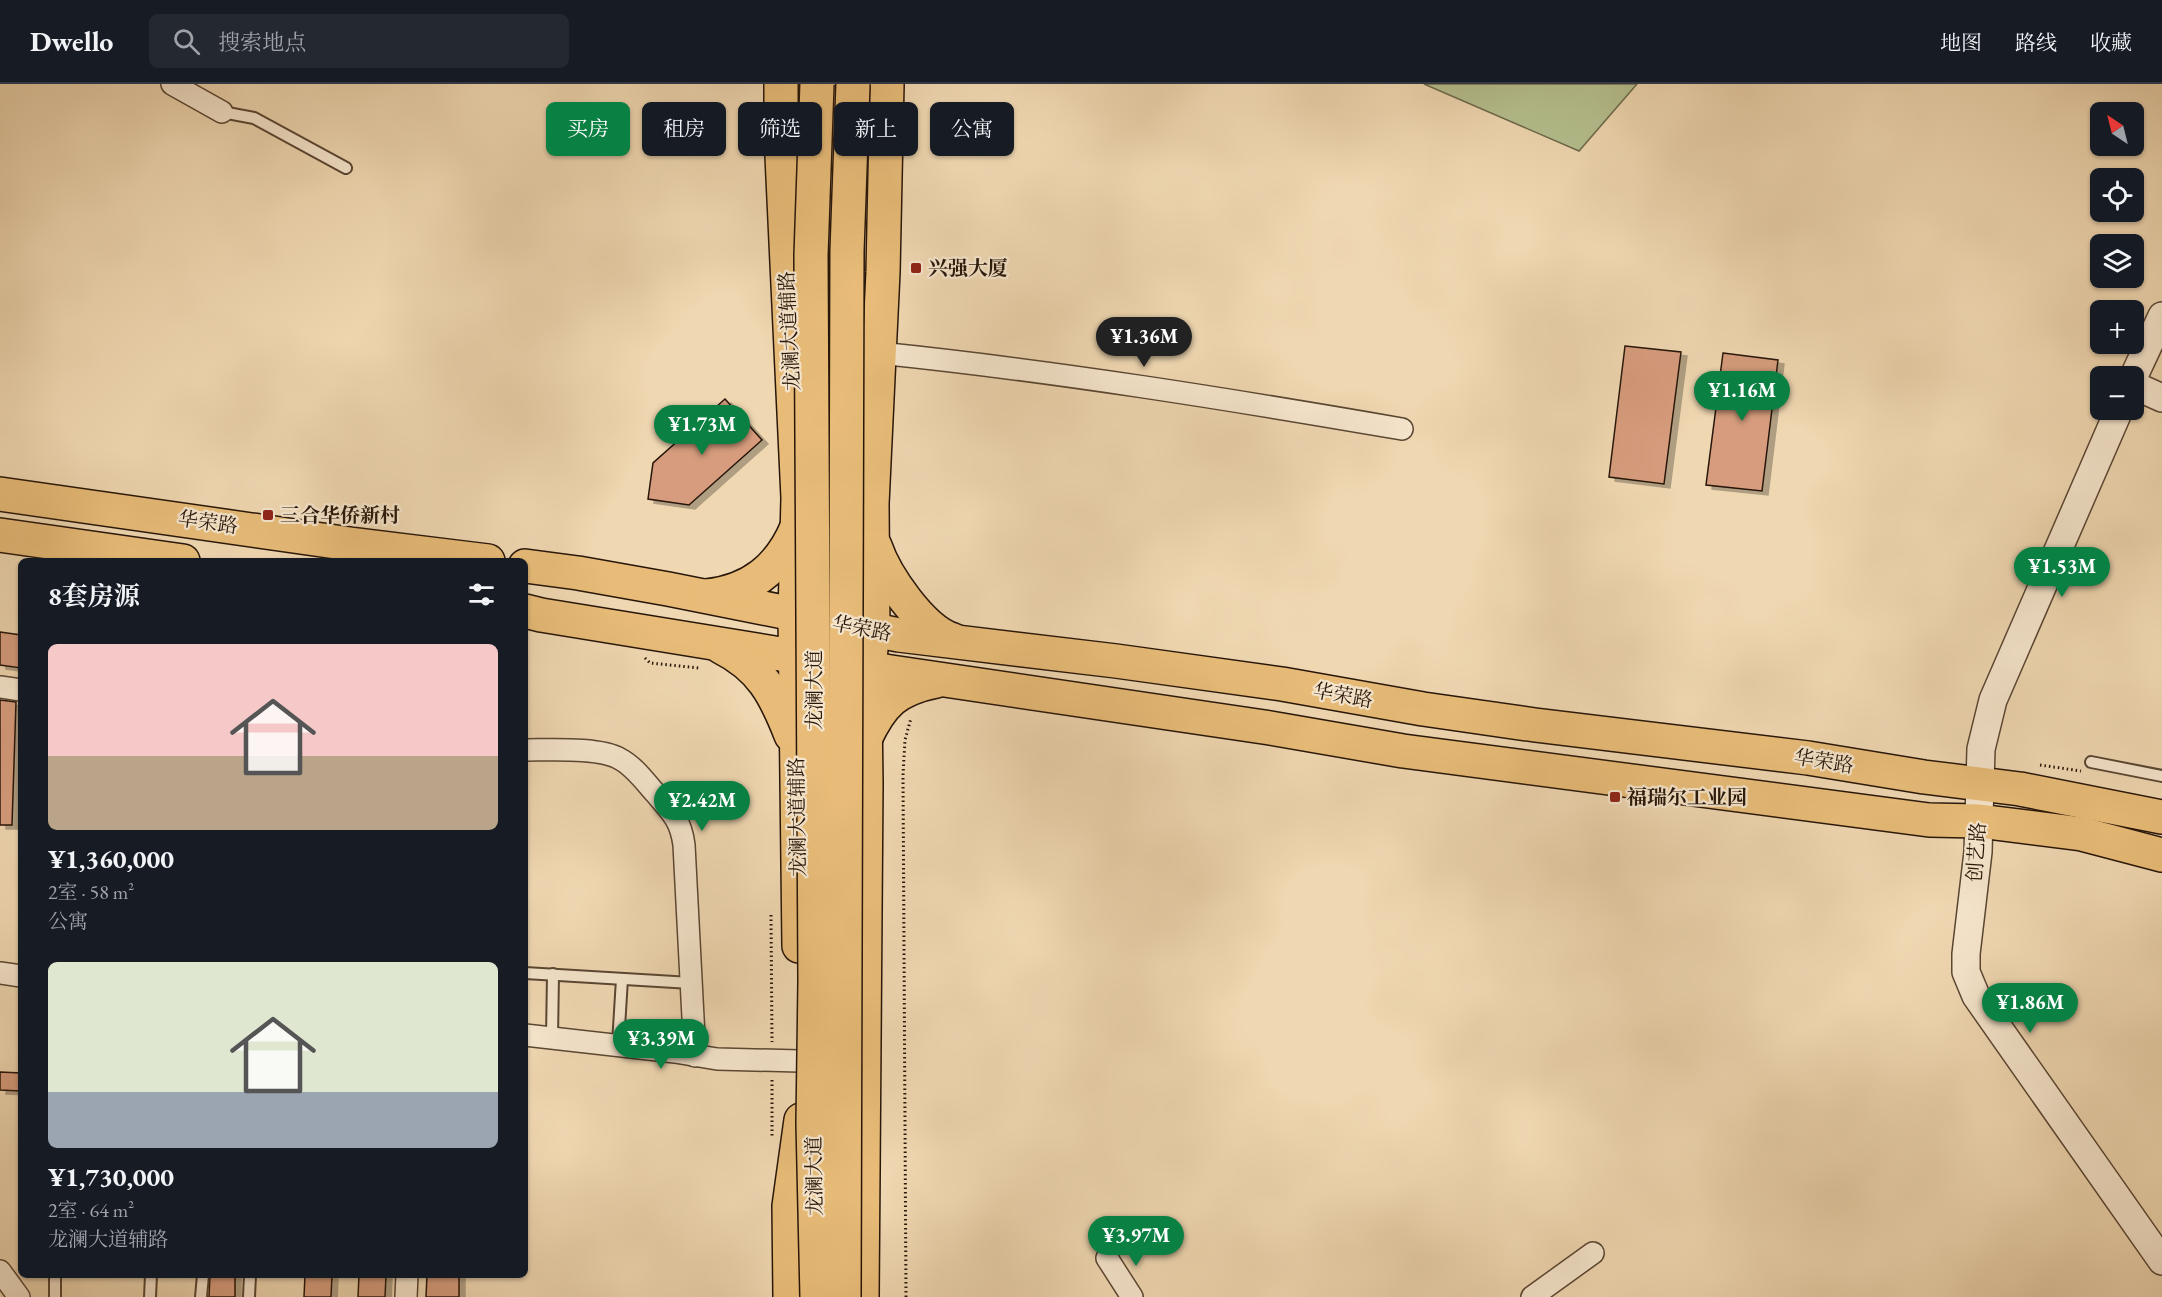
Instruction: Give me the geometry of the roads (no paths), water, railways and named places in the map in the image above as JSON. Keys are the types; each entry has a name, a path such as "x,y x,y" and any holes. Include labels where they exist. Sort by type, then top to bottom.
{"main road":[{"name":"龙澜大道辅路","path":"781,84 781,146 798,512 795,615 801,1120 817,1216 818,1297"},
{"name":"龙澜大道","path":"817,84 811,255 815,981 813,1123 818,1297"},
{"name":"龙澜大道","path":"844,1297 847,251 853,84"},
{"path":"862,1297 865,706 873,630 872,504 887,84"},
{"name":"华荣路","path":"0,494 464,558"},
{"path":"798,512 810,524 822,531 837,534 849,532 861,524 872,504"},
{"path":"703,597 732,591 765,574 780,559 790,543 798,512"},
{"path":"0,535 162,558"},
{"path":"873,543 890,579 922,618 937,633 960,642"},
{"name":"华荣路","path":"528,566 578,573 873,630 1282,684 1423,709 1535,725 1808,758 1924,777 1981,783 2162,816"},
{"name":"华荣路","path":"528,612 707,656 796,656 1459,758 1929,820 1979,821 2082,834 2162,855"},
{"path":"707,656 735,654 751,666 768,685 796,744"},
{"path":"866,740 881,709 893,698 921,684 942,680"},
{"path":"796,744 803,725 817,718 831,717 843,719 857,728 866,740"},
{"path":"790,1297 789,1206 801,1120"}],"street":[{"path":"171,84 222,112"},
{"path":"2139,366 2162,316"},
{"path":"879,353 971,363 1261,405 1402,429"},
{"path":"2144,390 2162,398"},
{"name":"创艺路","path":"2115,420 1993,700 1981,749 1978,852 1966,972 1970,984 2162,1261"},
{"path":"0,687 18,690"},
{"path":"528,750 602,752 620,758 633,768 674,815 682,828 695,1056"},
{"path":"0,973 18,976"},
{"path":"528,1035 618,1044 717,1059 800,1061"},
{"path":"1532,1297 1593,1253"},
{"path":"1107,1258 1132,1297"},
{"path":"0,1271 19,1297"},
{"path":"406,1297 407,1278"}],"lane":[{"path":"222,112 254,118 346,168"},
{"path":"2089,766 2162,776"},
{"path":"528,973 691,982"},
{"path":"552,1038 553,974"},
{"path":"618,1044 622,979"},
{"path":"54,1297 55,1278"},
{"path":"150,1297 151,1278"},
{"path":"201,1297 202,1278"},
{"path":"249,1297 250,1278"}],"place":[{"name":"兴强大厦","path":"916,268"},
{"name":"三合华侨新村","path":"268,515"},
{"name":"福瑞尔工业园","path":"1615,797"}]}
